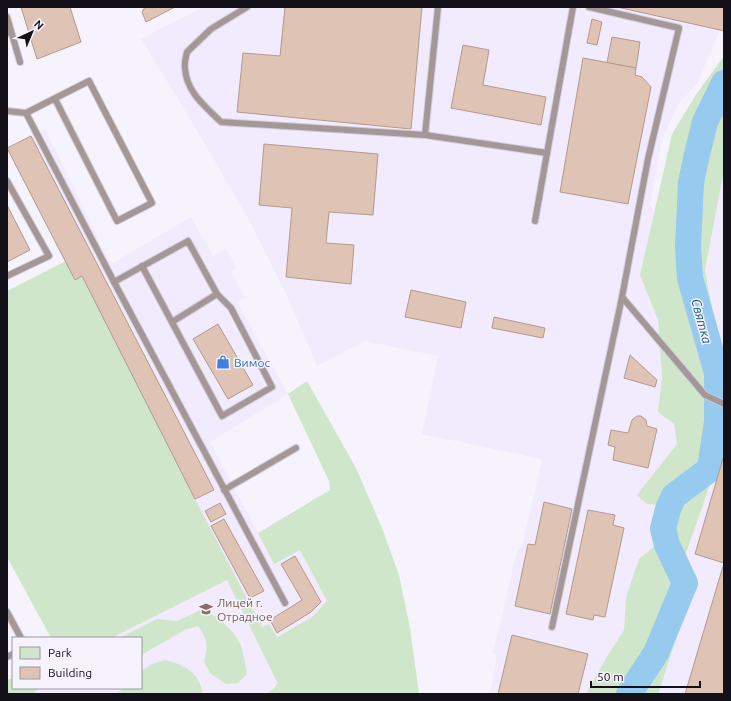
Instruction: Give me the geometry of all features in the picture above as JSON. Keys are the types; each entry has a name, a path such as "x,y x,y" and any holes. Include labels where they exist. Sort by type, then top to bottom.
{"lane":[{"path":"247,7 212,29 186,52 184,68 189,85 197,100 221,122 425,136 547,153"},
{"path":"425,136 438,7"},
{"path":"535,221 572,7"},
{"path":"552,627 622,297 648,159 679,28 589,7"},
{"path":"7,17 9,32 20,62"},
{"path":"7,111 26,113 89,81 152,203 117,220 55,99"},
{"path":"26,113 285,603"},
{"path":"7,181 49,256 7,276"},
{"path":"114,282 142,266 188,241 217,294 231,308 272,387 222,416 142,266"},
{"path":"172,322 217,294"},
{"path":"622,297 705,395 724,404"},
{"path":"224,490 296,448"},
{"path":"7,612 21,637"}],"shaded area":[{"path":"203,7 724,7 720,30 697,84 679,103 662,139 650,204 654,212 640,275 658,320 662,377 658,412 674,424 677,444 646,483 658,505 658,543 639,559 626,597 624,630 586,694 490,694 497,655 493,653 517,551 522,547 542,459 422,434 438,356 365,341 317,366 289,300 248,218 141,39"},
{"path":"45,129 111,264 191,217 213,256 226,249 237,268 231,272 245,297 237,302 288,394 210,442 274,563 300,549 327,601 312,617 277,637 262,627 82,277 75,280 31,136"},
{"path":"724,170 724,374 705,270"},
{"path":"724,445 724,694 658,694 693,588 686,553"},
{"name":"Лицей г. Отрадное","path":"227,580 278,684 267,694 33,694 38,689 142,689 142,637 113,637"}],"green space":[{"path":"724,56 724,170 705,270 724,374 724,445 686,553 693,588 658,694 586,694 624,630 626,597 639,559 658,543 658,505 647,504 637,495 677,444 674,424 658,412 662,377 658,320 640,275 672,134 695,96"},
{"path":"66,261 75,280 82,276 195,499 262,627 269,624 277,637 312,617 327,601 300,550 274,564 258,533 330,490 329,481 288,394 307,381 356,468 382,528 399,575 410,628 419,694 267,694 278,684 227,580 113,637 50,637 7,557 7,291"},
{"path":"203,609 225,624 235,635 241,646 247,674 238,683 226,684 210,673 204,662 206,643 204,635 198,626 185,630 142,654 142,637 121,637 157,619 177,621"},
{"path":"165,660 185,667 198,680 203,694 117,694 122,689 142,689 142,670 152,664"},
{"path":"12,678 12,689 38,689 33,694 7,694 7,680"}],"building":[{"path":"21,7 70,7 81,42 37,59"},
{"path":"145,7 175,7 146,22 142,12"},
{"path":"285,7 422,7 411,129 237,112 243,53 280,56"},
{"path":"617,7 724,7 724,31 720,30"},
{"path":"592,19 602,22 597,45 587,43"},
{"path":"612,37 640,42 636,68 607,63"},
{"path":"463,45 489,50 483,85 546,97 541,125 451,108"},
{"path":"583,58 636,68 635,75 642,77 651,87 628,204 560,192"},
{"path":"31,136 214,490 195,499 82,276 75,280 7,148"},
{"path":"264,144 378,154 373,215 329,212 326,243 354,245 351,284 286,277 292,208 259,205"},
{"path":"7,205 30,250 7,262"},
{"path":"411,290 466,302 461,328 405,317"},
{"path":"494,317 545,328 543,338 492,328"},
{"name":"Вимос","path":"218,324 253,385 228,399 193,339"},
{"path":"630,355 657,380 655,387 624,378"},
{"path":"637,416 641,416 646,420 647,426 657,429 648,468 613,460 615,447 608,445 611,430 628,433 632,420"},
{"path":"724,455 724,563 695,554"},
{"path":"544,502 572,509 550,614 515,606 528,544 535,545"},
{"path":"220,503 226,514 211,522 205,511"},
{"path":"588,510 615,515 613,525 624,528 605,617 594,615 593,620 566,614"},
{"path":"224,519 264,591 250,598 211,526"},
{"path":"295,556 321,602 311,612 277,633 270,620 302,600 281,564"},
{"path":"724,563 724,694 685,694"},
{"path":"512,635 588,654 578,694 498,694"}],"waterway":[{"name":"Святка","path":"629,694 656,653 685,583 667,545 663,529 668,509 674,496 710,469 717,422 717,373 690,278 688,247 691,182 698,150 705,122 724,83"}],"place":[{"name":"Вимос","path":"223,362"},
{"name":"Лицей г. Отрадное","path":"206,609"}]}
